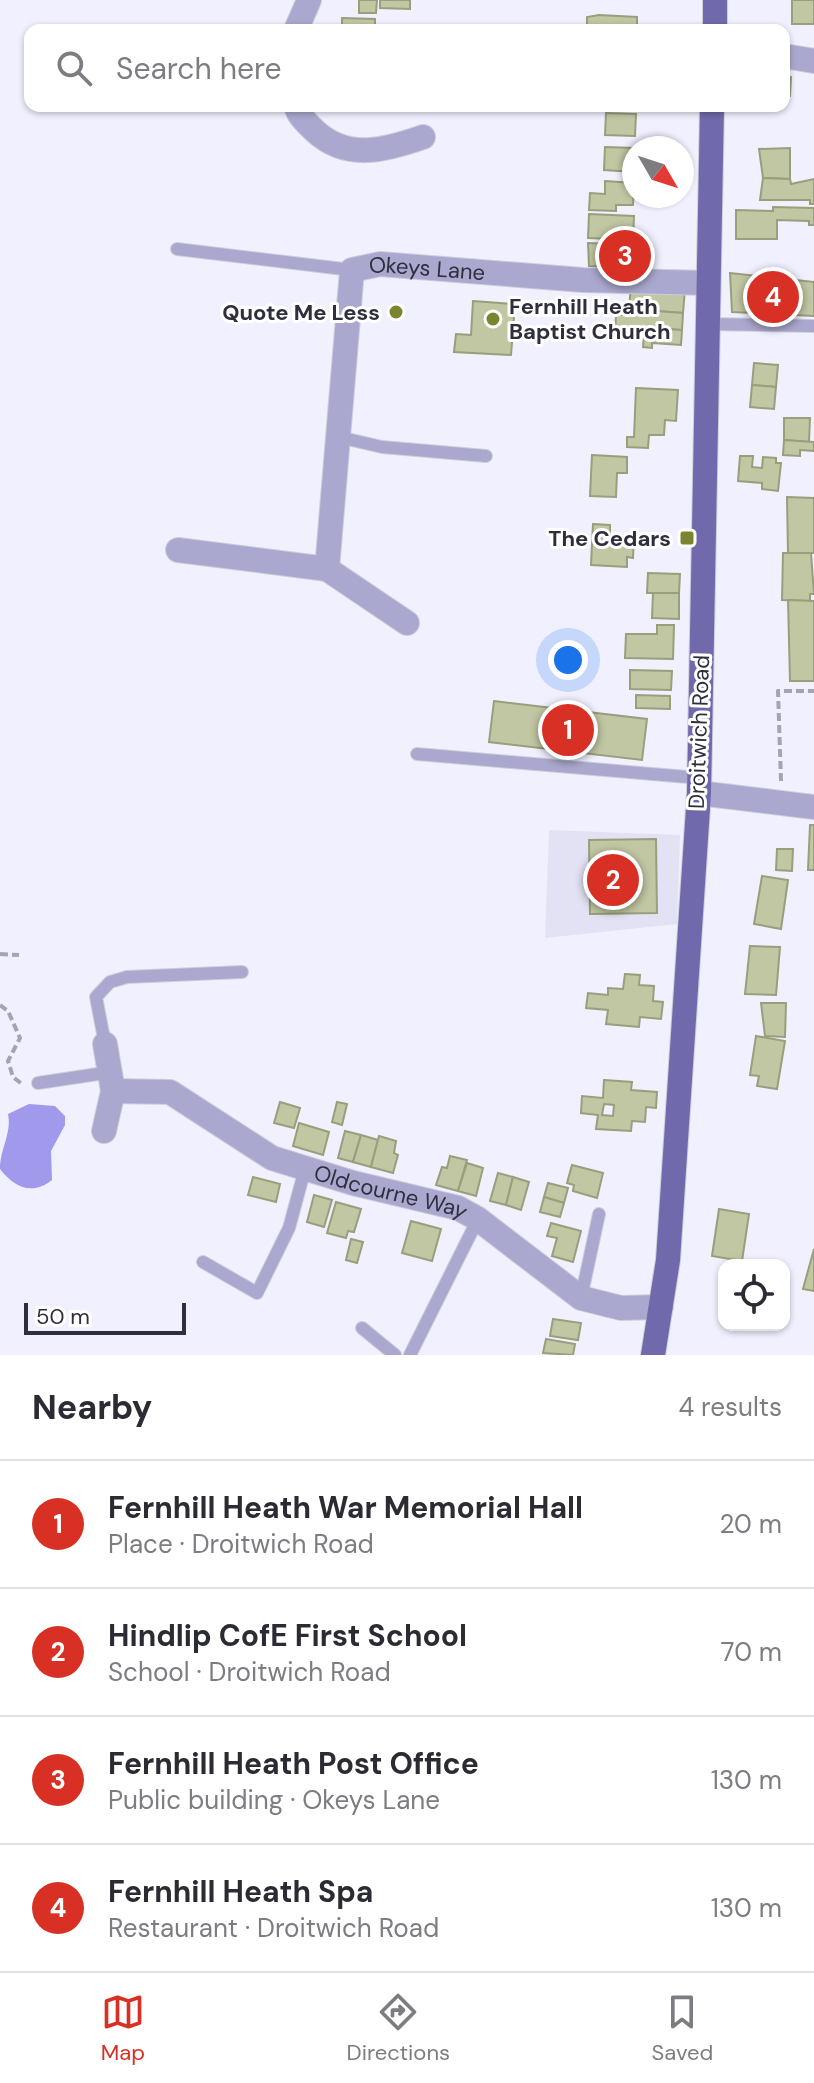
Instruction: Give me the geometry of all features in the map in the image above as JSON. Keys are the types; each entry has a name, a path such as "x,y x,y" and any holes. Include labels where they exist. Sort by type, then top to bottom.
{"main road":[{"path":"715,0 715,24"},
{"name":"Droitwich Road","path":"653,1355 668,1260 699,785 712,112"}],"street":[{"path":"299,24 309,0"},
{"path":"790,57 814,61"},
{"path":"298,112 324,139 355,151 384,151 423,137"},
{"name":"Okeys Lane","path":"327,569 352,270 380,264 583,280 708,283"},
{"path":"178,550 327,569 407,623"},
{"path":"699,785 814,807"},
{"path":"104,1131 112,1081 105,1044"},
{"name":"Oldcourne Way","path":"112,1081 170,1092 272,1158 458,1208 478,1219 581,1298 621,1308 661,1307"}],"lane":[{"path":"177,249 352,270"},
{"path":"708,324 814,326"},
{"path":"339,437 382,447 486,456"},
{"path":"417,754 699,785"},
{"path":"105,1044 96,997 110,982 127,977 242,972"},
{"path":"38,1083 112,1081"},
{"path":"203,1262 257,1293 289,1228 305,1169"},
{"path":"581,1298 599,1214"},
{"path":"410,1355 478,1219"},
{"path":"362,1328 395,1355"}],"path":[{"path":"781,803 778,691 814,691"},
{"path":"0,954 19,955"},
{"path":"0,1005 8,1011 20,1038 8,1061 13,1077 21,1084 38,1083"}],"shaded area":[{"path":"549,830 680,835 677,924 545,938"},
{"path":"29,1104 55,1106 65,1116 65,1125 51,1151 52,1180 37,1188 17,1185 0,1169 8,1114"}],"building":[{"path":"359,0 377,0 376,13 359,13"},
{"path":"380,0 410,0 410,9 380,8"},
{"path":"792,0 814,0 814,24 792,24"},
{"path":"587,17 637,17 637,24 587,24"},
{"path":"342,18 375,19 375,24 342,24"},
{"path":"606,113 636,114 635,136 605,135"},
{"path":"605,147 622,148 622,171 604,170"},
{"path":"790,148 790,179 763,178 759,149"},
{"path":"763,178 790,179 791,184 814,179 814,204 810,204 810,200 760,200"},
{"path":"605,181 622,182 622,205 616,205 616,211 589,210 590,193 605,194"},
{"path":"773,207 814,208 814,225 809,225 809,221 777,220 777,239 736,239 736,210 773,211"},
{"path":"589,214 634,216 633,240 588,238"},
{"path":"588,243 636,245 635,268 589,266"},
{"path":"730,273 814,282 814,316 732,312"},
{"path":"631,285 685,289 683,313 629,309"},
{"name":"Fernhill Heath Baptist Church","path":"473,301 515,304 511,355 454,352 456,334 471,335"},
{"path":"629,309 683,313 682,330 633,327 632,333 615,333 616,315 628,315"},
{"path":"633,327 682,330 681,345 652,343 652,348 643,347 644,335 638,334 638,341 627,341"},
{"path":"754,363 778,365 776,387 752,385"},
{"path":"752,385 776,387 774,409 750,407"},
{"path":"636,388 678,390 676,421 665,420 664,435 649,435 648,448 627,447 627,437 634,437"},
{"path":"784,418 810,418 809,442 784,440"},
{"path":"784,440 814,442 814,451 800,450 800,456 783,455"},
{"path":"592,455 627,457 627,473 617,473 616,497 590,496"},
{"path":"740,456 753,456 752,467 762,468 763,457 776,458 776,463 781,463 778,491 762,489 762,483 738,481"},
{"path":"787,497 814,498 814,553 788,553"},
{"path":"593,524 610,525 610,535 634,536 633,558 627,557 627,567 591,565"},
{"path":"783,553 811,553 814,594 810,594 810,601 782,600"},
{"path":"648,573 680,574 679,593 647,593"},
{"path":"653,593 679,593 679,619 652,618"},
{"path":"788,600 814,601 814,681 790,681"},
{"path":"657,625 674,625 673,659 625,658 626,634 657,634"},
{"path":"630,670 672,671 671,690 630,689"},
{"path":"636,695 670,696 670,709 636,708"},
{"path":"494,701 647,719 642,760 489,742"},
{"path":"810,825 814,825 814,870 808,870"},
{"path":"656,839 657,913 590,914 589,840"},
{"path":"777,849 793,849 792,871 776,870"},
{"path":"762,876 788,880 781,929 754,924"},
{"path":"750,946 780,947 776,995 745,994"},
{"path":"625,974 640,975 639,985 654,986 653,1001 663,1002 661,1019 640,1017 639,1027 606,1024 608,1010 586,1008 588,993 608,995 608,988 623,989"},
{"path":"761,1003 786,1003 785,1037 765,1036"},
{"path":"756,1036 785,1041 777,1089 757,1086 759,1076 750,1075"},
{"path":"604,1080 632,1082 631,1090 657,1092 656,1108 646,1107 645,1122 632,1121 631,1131 596,1129 598,1115 581,1113 582,1096 603,1098","holes":["604,1104 614,1105 613,1116 602,1115"]},
{"path":"280,1102 300,1108 294,1128 274,1123"},
{"path":"337,1102 347,1104 342,1125 332,1122"},
{"path":"299,1123 329,1132 323,1155 293,1146"},
{"path":"345,1131 361,1135 353,1162 338,1158"},
{"path":"361,1135 378,1140 371,1167 353,1162"},
{"path":"379,1136 396,1141 394,1153 398,1155 393,1173 371,1167"},
{"path":"450,1156 467,1160 458,1191 436,1185 442,1167 447,1168"},
{"path":"467,1163 483,1168 476,1196 458,1191"},
{"path":"572,1165 603,1173 597,1198 573,1191 574,1185 567,1183"},
{"path":"498,1173 513,1177 506,1205 490,1201"},
{"path":"253,1177 280,1184 276,1202 248,1195"},
{"path":"513,1177 529,1182 521,1210 506,1205"},
{"path":"548,1183 568,1188 564,1203 544,1197"},
{"path":"314,1195 332,1200 324,1227 307,1222"},
{"path":"544,1197 564,1203 560,1217 540,1212"},
{"path":"336,1202 361,1209 354,1232 348,1231 346,1238 327,1233"},
{"path":"719,1209 749,1214 742,1259 712,1256"},
{"path":"411,1221 441,1229 432,1261 402,1253"},
{"path":"551,1223 581,1231 573,1262 552,1256 557,1238 547,1236"},
{"path":"351,1239 363,1242 357,1263 346,1260"},
{"path":"814,1249 814,1291 803,1289"},
{"path":"553,1319 581,1323 578,1340 550,1336"},
{"path":"546,1339 575,1344 573,1355 543,1353"}],"place":[{"name":"Fernhill Heath Post Office","path":"625,256"},
{"name":"Fernhill Heath Spa","path":"773,297"},
{"name":"Quote Me Less","path":"396,312"},
{"name":"Fernhill Heath Baptist Church","path":"493,319"},
{"name":"The Cedars","path":"687,538"},
{"name":"Fernhill Heath War Memorial Hall","path":"568,730"},
{"name":"Hindlip CofE First School","path":"613,880"}]}
